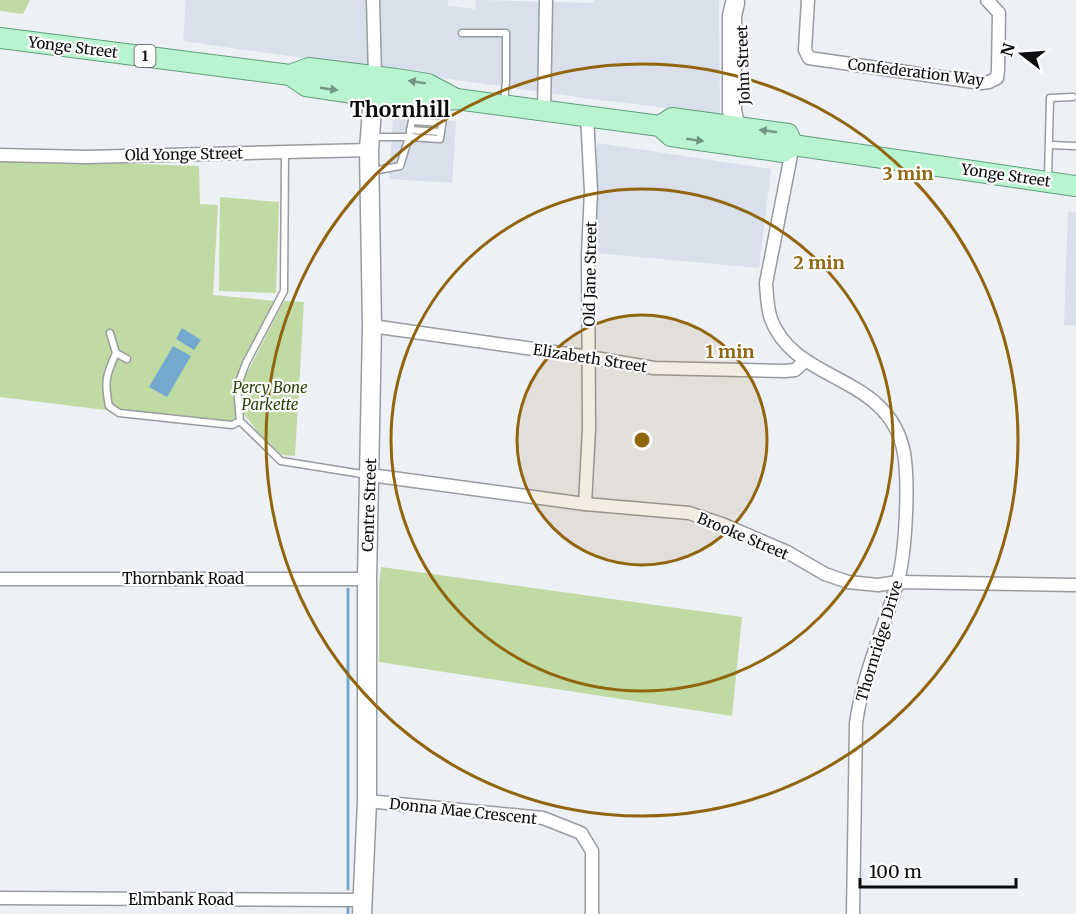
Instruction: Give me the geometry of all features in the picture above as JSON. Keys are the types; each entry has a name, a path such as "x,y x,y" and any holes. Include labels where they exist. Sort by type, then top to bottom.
{"main road":[{"name":"John Street","path":"734,2 742,17 745,113 736,136"},
{"name":"Yonge Street","path":"0,38 290,75 309,69 374,86 416,101 451,99 660,126 672,118 736,136 788,134 793,145 1076,186"},
{"name":"Yonge Street","path":"374,86 428,84 451,99"},
{"name":"Centre Street","path":"362,907 367,801 367,579 372,326 369,144 374,86"}],"street":[{"path":"373,0 374,86"},
{"path":"544,111 546,0"},
{"name":"Confederation Way","path":"808,0 805,50 809,58 981,83 998,78 999,13 987,0"},
{"name":"Old Jane Street","path":"585,504 589,429 588,255 591,191 587,116"},
{"name":"Old Yonge Street","path":"0,155 93,156 285,152 369,144"},
{"name":"Thornridge Drive","path":"793,145 766,283 771,320 781,338 805,361 858,389 877,403 897,432 903,451 906,496 904,543 898,582 866,674 856,723 853,914"},
{"name":"Elizabeth Street","path":"372,326 654,368 750,372 795,370 805,361"},
{"name":"Brooke Street","path":"370,475 585,504 689,513 722,524 787,552 825,574 848,582 878,585 898,582 1076,585"},
{"name":"Thornbank Road","path":"0,579 367,579"},
{"name":"Donna Mae Crescent","path":"367,801 543,818 581,832 592,851 592,914"},
{"name":"Elmbank Road","path":"0,898 362,907"}],"lane":[{"path":"462,33 506,33 504,105"},
{"path":"1047,181 1050,98 1073,97"},
{"path":"369,144 409,137 440,139 442,123 451,99"},
{"path":"369,171 384,171 400,166 411,130 416,101"},
{"path":"412,121 442,123"},
{"path":"411,130 441,132"},
{"path":"1050,145 1076,146"},
{"path":"285,152 284,291 246,363 237,387 240,421 281,461 370,475"},
{"path":"110,333 116,353 106,375 105,388 109,406 119,413 232,425 240,421"},
{"path":"116,353 127,359"}],"shaded area":[{"path":"186,0 448,0 448,6 475,9 476,0 593,3 594,0 719,0 720,114 591,99 183,41"},
{"path":"393,116 456,121 452,183 389,179"},
{"path":"597,143 771,169 759,268 595,253"},
{"path":"1068,211 1076,213 1076,326 1064,325"}],"green space":[{"path":"0,0 30,0 23,14 0,11"},
{"path":"0,159 199,166 200,204 218,205 213,295 276,301 250,348 236,380 235,426 0,397"},
{"path":"220,197 279,202 276,293 219,291"},
{"name":"Percy Bone Parkette","path":"284,301 304,302 295,456 282,455 261,436 244,414 241,402 244,379"},
{"path":"381,567 742,617 732,716 379,662"}],"water":[{"path":"182,328 201,340 194,350 176,339"},
{"path":"173,346 191,356 167,397 149,387"}],"waterway":[{"path":"348,589 348,889"},
{"path":"348,908 348,914"}],"district":[{"name":"Thornhill","path":"400,109"}]}
